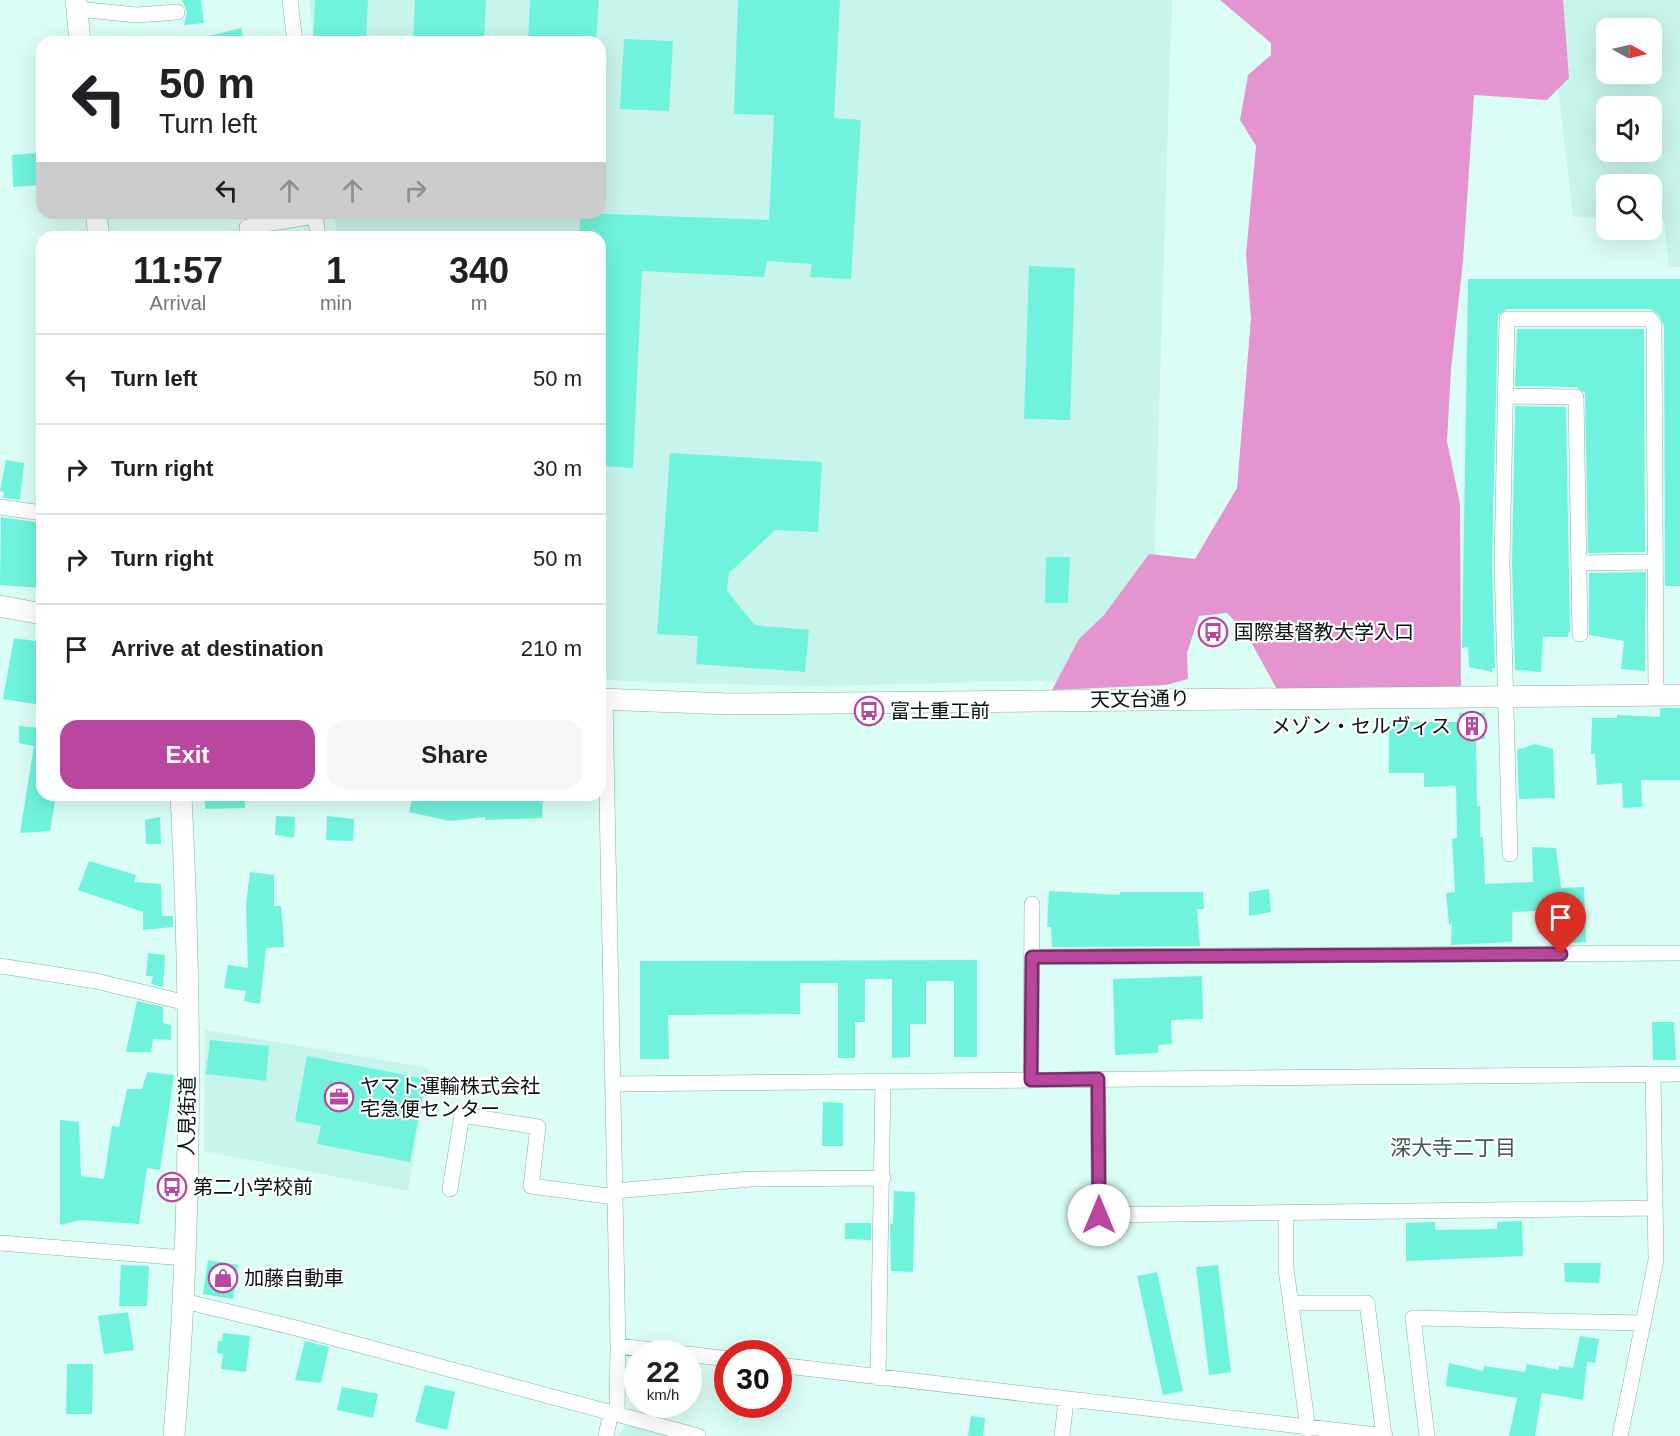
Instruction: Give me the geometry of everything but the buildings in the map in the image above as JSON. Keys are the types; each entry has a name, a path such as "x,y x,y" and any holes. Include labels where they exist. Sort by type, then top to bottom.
{"main road":[{"path":"77,4 80,36"},
{"path":"0,606 36,613"},
{"name":"天文台通り","path":"606,699 730,704 1680,695"},
{"name":"人見街道","path":"174,1436 184,1301 187,1003 181,801"}],"street":[{"path":"290,0 294,36"},
{"path":"77,4 137,15 177,12"},
{"path":"248,231 247,227 289,219"},
{"path":"1510,854 1502,563 1507,319 1650,319 1654,325 1656,695"},
{"path":"1506,396 1576,397 1580,634"},
{"path":"0,507 36,512"},
{"path":"1579,563 1655,562"},
{"path":"606,801 618,1346 614,1413 606,1436"},
{"path":"1031,1080 1032,904"},
{"path":"1032,957 1680,953"},
{"path":"0,966 96,981 187,1003"},
{"path":"1620,1436 1656,1260 1653,1074"},
{"path":"613,1084 1680,1074"},
{"path":"1098,1079 1099,1215 1655,1208"},
{"path":"878,1378 883,1178 882,1082"},
{"path":"450,1189 462,1115 538,1127 531,1186 615,1194 751,1179 883,1178"},
{"path":"1286,1213 1286,1269 1291,1303 1301,1431"},
{"path":"0,1243 184,1258"},
{"path":"184,1301 698,1436"},
{"path":"792,1367 1301,1431 1384,1436 1367,1303 1291,1303"},
{"path":"1427,1436 1413,1318 1643,1323"},
{"path":"618,1346 624,1347"},
{"path":"1062,1436 1066,1401"}],"shaded area":[{"path":"309,0 1172,0 1152,629 1118,679 816,686 630,682 606,679 606,231 336,231 335,219 606,219 606,36 313,36"},
{"path":"1220,0 1563,0 1569,78 1547,100 1474,95 1463,261 1451,369 1447,441 1460,504 1461,686 1279,693 1246,633 1227,613 1199,616 1187,653 1188,679 1166,685 1052,690 1079,639 1104,615 1149,554 1195,559 1237,488 1251,318 1246,255 1256,146 1240,120 1248,75 1271,55 1271,43"},
{"path":"1548,0 1680,0 1680,267 1669,267 1664,220 1662,220 1662,174 1596,174 1596,218 1573,217"},
{"path":"205,1030 429,1068 408,1191 204,1151"},
{"path":"627,1424 671,1436 617,1436"}],"place":[{"name":"国際基督教大学入口","path":"1213,632"},
{"name":"富士重工前","path":"869,711"},
{"name":"メゾン・セルヴィス","path":"1472,726"},
{"name":"ヤマト運輸株式会社 宅急便センター","path":"339,1097"},
{"name":"第二小学校前","path":"172,1187"},
{"name":"加藤自動車","path":"223,1278"}],"district":[{"name":"深大寺二丁目","path":"1453,1148"}],"route":[{"path":"1099,1215 1098,1079 1031,1080 1032,957 1561,954"}]}
